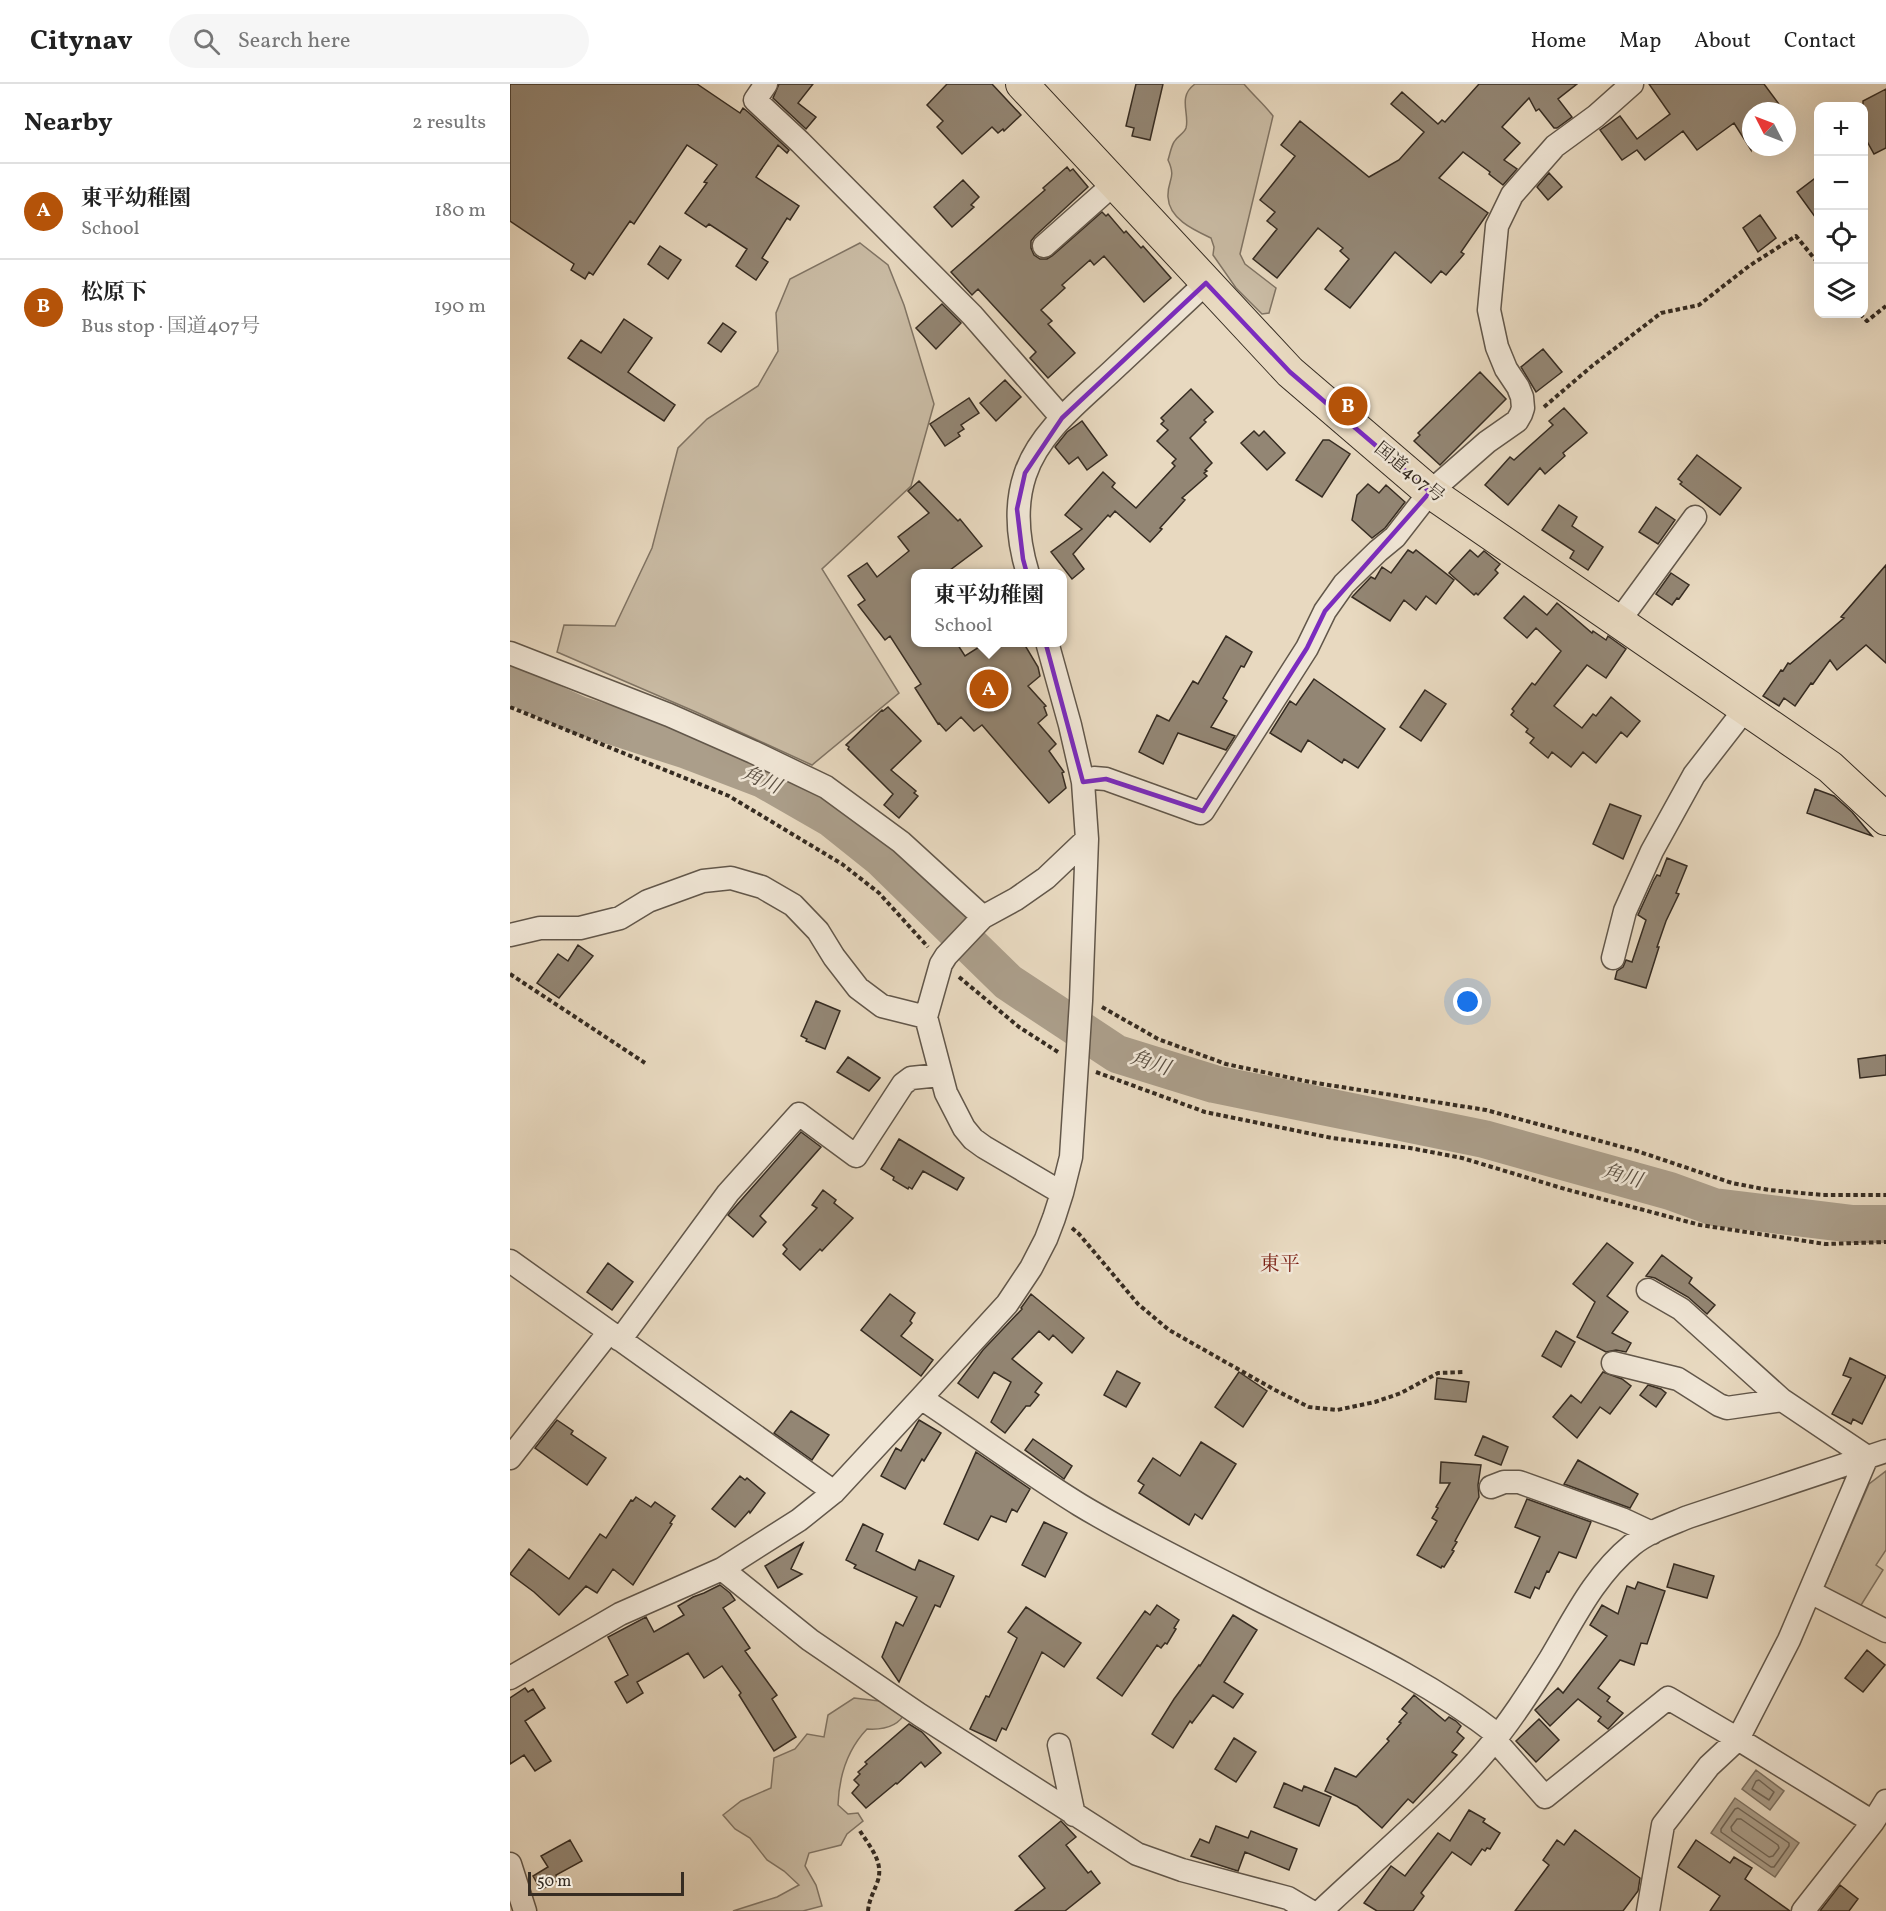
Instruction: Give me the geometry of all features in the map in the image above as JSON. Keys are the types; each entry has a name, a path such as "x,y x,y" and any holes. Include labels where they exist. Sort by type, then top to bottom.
{"highway":[{"name":"国道407号","path":"1022,84 1290,372 1430,492 1830,767"},
{"path":"1830,767 1886,795"},
{"path":"1830,767 1886,819"}],"street":[{"path":"766,84 755,100 800,142 972,315 1062,418"},
{"path":"1083,782 1094,778 1106,779 1200,813 1203,811 1307,648 1325,610 1344,584 1395,537 1430,492 1487,442 1517,421 1523,408 1522,397 1506,369 1497,346 1489,310 1497,226 1512,195 1555,146 1596,116 1632,84"},
{"path":"1044,246 1115,183"},
{"path":"1027,569 1018,529 1017,509 1025,473 1041,444 1062,418 1206,284"},
{"path":"1619,621 1695,517"},
{"path":"510,1678 620,1614 722,1569 799,1520 834,1492 1017,1290 1046,1239 1062,1193 1071,1157 1081,997 1087,839 1083,782 1048,647"},
{"path":"510,653 669,715 826,787 901,842 981,919"},
{"path":"1613,958 1625,911 1652,851 1694,775 1746,708"},
{"path":"1062,1193 973,1139 964,1128 955,1113 940,1075 926,1017 944,960 981,919 1046,878 1087,839"},
{"path":"510,936 540,928 580,928 610,921 620,918 648,901 703,881 731,878 762,887 793,905 818,931 834,957 858,988 882,1006 926,1017"},
{"path":"510,1458 615,1336 728,1193 799,1114 856,1156 903,1084 911,1078 940,1075"},
{"path":"510,1260 834,1492"},
{"path":"1648,1290 1681,1310 1782,1400 1876,1454"},
{"path":"1613,1363 1678,1379 1727,1408 1782,1400"},
{"path":"921,1398 1082,1506 1415,1679 1496,1737 1545,1797 1668,1698 1874,1822"},
{"path":"1321,1911 1469,1769 1496,1737 1549,1660 1596,1583 1610,1565 1626,1551 1652,1533 1688,1517 1876,1454"},
{"path":"1648,1911 1663,1825 1709,1766 1738,1739 1789,1640 1876,1454"},
{"path":"1491,1487 1504,1482 1519,1482 1622,1519 1652,1533"},
{"path":"722,1569 810,1640 920,1715 1137,1854 1182,1870 1288,1898 1310,1911"},
{"path":"1810,1592 1886,1631"},
{"path":"1059,1745 1074,1815"},
{"path":"1803,1911 1874,1822 1886,1801"},
{"path":"510,1864 525,1911"}],"path":[{"path":"1517,421 1534,415 1544,408 1592,366 1661,313 1699,305 1749,266 1796,236 1814,258"},
{"path":"1864,318 1867,321 1886,306"},
{"path":"510,707 729,796 842,864 879,893 944,960 1019,1027 1076,1059 1205,1112 1332,1138 1410,1148 1462,1158 1565,1189 1700,1225 1825,1244 1886,1242"},
{"path":"510,974 645,1063"},
{"path":"1081,997 1158,1039 1226,1064 1310,1082 1486,1110 1637,1151 1732,1184 1823,1195 1886,1196"},
{"path":"1054,1218 1067,1224 1079,1234 1138,1304 1169,1329 1309,1407 1336,1410 1375,1402 1401,1393 1438,1373 1465,1372"},
{"path":"860,1831 881,1868 878,1882 869,1899 868,1911"}],"highlighted area":[{"path":"1206,283 1290,372 1430,492 1325,611 1307,648 1203,811 1106,779 1083,782 1023,559 1017,509 1025,473 1062,418"}],"shaded area":[{"path":"1195,84 1244,84 1273,116 1240,254 1245,264 1276,288 1269,313 1262,314 1236,288 1213,255 1214,247 1211,238 1183,223 1169,205 1168,191 1172,171 1168,160 1174,142 1186,128 1185,100"},
{"path":"860,243 888,265 904,305 934,404 911,486 822,569 899,693 812,765 557,652 564,625 615,626 652,548 678,448 707,419 758,386 778,351 776,313 790,279"},
{"path":"1886,1471 1886,1550 1876,1565 1883,1570 1858,1610 1822,1592 1869,1484"},
{"path":"854,1698 888,1702 906,1711 895,1724 879,1729 867,1729 854,1746 845,1764 838,1805 848,1814 858,1813 863,1821 847,1834 841,1845 809,1853 805,1866 816,1885 822,1906 803,1911 733,1911 777,1897 799,1885 767,1860 750,1838 735,1829 723,1815 741,1801 771,1788 774,1758 795,1749 807,1734 824,1737 828,1715"}],"water":[{"path":"1756,1770 1784,1791 1770,1810 1742,1789"},
{"path":"1735,1798 1799,1843 1775,1877 1711,1833"}],"building":[{"path":"510,84 697,84 740,113 743,108 789,150 787,153 778,145 756,177 799,206 790,220 787,218 762,258 768,262 756,280 736,266 747,249 709,224 706,227 685,213 717,165 687,145 634,224 630,221 593,275 589,272 585,279 571,270 574,264 510,221"},
{"path":"779,84 813,84 798,103 816,117 806,129 773,98"},
{"path":"947,84 992,84 1021,115 1004,131 1003,129 998,133 992,127 962,154 937,127 943,121 927,105"},
{"path":"1136,84 1163,84 1150,140 1132,136 1134,128 1126,126"},
{"path":"1479,84 1577,84 1558,99 1572,117 1557,128 1554,128 1539,109 1536,111 1529,98 1502,127 1520,143 1504,160 1517,169 1503,185 1463,152 1439,178 1488,213 1461,252 1464,254 1446,275 1441,271 1431,283 1395,252 1350,308 1325,289 1349,259 1340,251 1343,248 1318,228 1277,278 1253,259 1277,229 1267,221 1275,212 1260,200 1295,156 1281,145 1300,121 1369,177 1399,160 1424,132 1391,104 1402,92 1438,124 1442,120 1445,122"},
{"path":"1649,84 1764,84 1777,102 1742,102 1742,136 1734,123 1697,150 1683,131 1645,160 1637,150 1622,160 1600,130 1620,116 1637,139 1670,114"},
{"path":"1886,89 1886,148 1874,154 1868,143 1868,102 1863,101"},
{"path":"1067,167 1070,171 1073,169 1088,187 1031,241 1034,255 1040,259 1052,256 1102,212 1106,216 1108,214 1141,248 1143,246 1171,278 1144,302 1104,256 1094,265 1090,260 1062,285 1065,288 1041,310 1052,321 1048,324 1075,353 1048,378 1030,358 1036,352 978,289 972,295 951,272 1045,190 1043,188"},
{"path":"1549,173 1562,187 1548,200 1537,187"},
{"path":"1814,179 1814,215 1797,192"},
{"path":"963,180 979,197 971,205 974,207 952,227 934,207"},
{"path":"1760,215 1776,238 1758,252 1743,228"},
{"path":"660,246 681,260 668,279 648,264"},
{"path":"942,304 961,323 936,349 916,328"},
{"path":"624,319 652,338 628,372 675,405 664,421 568,358 581,340 601,353"},
{"path":"723,323 736,332 721,352 708,343"},
{"path":"1543,349 1562,372 1536,392 1521,367"},
{"path":"1480,372 1506,399 1440,465 1414,441 1420,435 1418,433"},
{"path":"1005,380 1021,397 996,421 980,403"},
{"path":"1191,389 1213,412 1190,438 1212,463 1205,470 1207,471 1204,473 1207,476 1182,498 1185,500 1150,542 1115,511 1110,517 1108,515 1073,554 1084,569 1072,579 1067,569 1064,569 1051,552 1082,529 1065,515 1103,472 1115,483 1112,487 1136,508 1175,466 1172,463 1176,459 1157,441 1168,430 1161,424 1164,421 1161,418"},
{"path":"969,398 979,413 961,425 964,429 958,433 960,436 945,446 930,424"},
{"path":"1564,408 1587,433 1563,453 1565,456 1545,474 1540,468 1508,505 1485,485 1510,457 1514,460 1553,425 1549,421"},
{"path":"1082,421 1107,455 1087,470 1078,457 1069,464 1055,447 1067,432"},
{"path":"1254,431 1259,436 1264,431 1285,453 1267,470 1241,443"},
{"path":"1323,440 1329,440 1350,454 1322,497 1296,480"},
{"path":"1697,455 1741,488 1720,515 1680,484 1682,482 1678,479"},
{"path":"919,481 958,521 960,519 982,546 951,569 911,569 911,647 959,647 965,656 979,647 1026,647 1038,667 1040,676 1028,686 1046,706 1044,707 1047,715 1038,723 1056,744 1049,751 1064,772 1062,773 1066,788 1049,803 982,725 974,731 961,717 946,731 938,724 915,688 921,684 890,636 885,640 858,605 865,600 848,576 867,563 877,577 909,551 898,537 929,513 908,491"},
{"path":"1368,484 1379,493 1386,485 1405,502 1385,528 1372,538 1352,520 1357,495"},
{"path":"1559,505 1577,517 1572,526 1603,547 1588,570 1570,558 1574,551 1542,530"},
{"path":"1656,507 1675,520 1658,544 1639,532"},
{"path":"1408,550 1413,553 1416,550 1454,580 1436,604 1426,596 1416,610 1404,600 1390,621 1352,597 1371,577 1375,579 1382,567 1391,573"},
{"path":"1470,550 1478,557 1484,551 1500,564 1495,570 1498,573 1478,595 1476,593 1474,595 1449,573"},
{"path":"1886,565 1886,663 1866,645 1837,670 1830,660 1795,706 1784,698 1779,706 1763,696 1788,663 1790,664 1844,618 1841,617"},
{"path":"1671,573 1689,585 1672,605 1656,594"},
{"path":"1524,596 1547,615 1557,603 1592,633 1593,631 1606,640 1608,636 1626,649 1606,678 1587,665 1554,706 1582,728 1593,714 1596,716 1611,697 1640,721 1627,737 1621,732 1596,763 1583,752 1571,767 1552,752 1548,758 1530,743 1534,738 1526,732 1528,729 1511,715 1514,711 1512,709 1532,683 1535,685 1561,651 1536,628 1527,638 1504,618"},
{"path":"1226,636 1252,652 1244,667 1241,666 1223,698 1227,701 1211,727 1235,736 1226,750 1178,733 1163,764 1139,752 1157,715 1169,721 1193,681 1198,684"},
{"path":"1314,679 1385,729 1358,768 1344,759 1342,763 1308,740 1301,752 1270,733 1290,701 1296,705"},
{"path":"1425,690 1446,704 1421,741 1400,727"},
{"path":"888,707 921,741 891,770 916,791 914,793 918,796 899,818 884,805 893,794 846,745 882,710"},
{"path":"1815,789 1834,796 1852,812 1872,836 1807,813"},
{"path":"1610,804 1641,816 1623,859 1593,844"},
{"path":"1667,858 1687,866 1676,893 1679,894 1657,947 1659,947 1646,988 1615,979 1617,971 1623,967 1626,960 1632,962 1646,920 1638,915 1654,880 1657,875 1660,876"},
{"path":"578,945 593,956 559,998 537,983 558,954 568,961"},
{"path":"816,1001 840,1011 825,1049 806,1041 807,1039 801,1036"},
{"path":"1886,1055 1886,1075 1860,1078 1858,1059"},
{"path":"848,1057 880,1078 869,1091 837,1072"},
{"path":"801,1132 821,1147 760,1216 766,1222 753,1237 728,1215"},
{"path":"899,1139 964,1178 957,1190 923,1171 912,1189 893,1180 894,1177 881,1169"},
{"path":"823,1190 836,1200 834,1203 853,1218 822,1251 820,1249 800,1270 783,1254 787,1249 783,1245 817,1208 812,1205"},
{"path":"1607,1243 1633,1263 1607,1296 1628,1312 1612,1333 1631,1343 1626,1352 1616,1350 1606,1352 1577,1337 1595,1302 1573,1284"},
{"path":"1662,1255 1692,1278 1689,1283 1715,1305 1707,1314 1688,1297 1655,1278 1646,1276"},
{"path":"608,1263 633,1282 612,1310 587,1292"},
{"path":"890,1294 915,1313 910,1321 912,1323 901,1336 933,1360 921,1376 861,1330"},
{"path":"1031,1294 1084,1338 1072,1353 1053,1335 1049,1340 1039,1331 1012,1359 1042,1383 1035,1392 1039,1395 1030,1406 1026,1406 1005,1433 991,1422 1011,1382 994,1372 978,1398 958,1383 983,1350 1022,1309"},
{"path":"1556,1331 1575,1342 1561,1367 1542,1356"},
{"path":"1850,1358 1886,1376 1862,1424 1853,1419 1851,1424 1832,1414 1851,1378 1843,1375"},
{"path":"1117,1371 1140,1383 1126,1407 1104,1395"},
{"path":"1239,1372 1267,1391 1243,1427 1215,1407"},
{"path":"1603,1372 1622,1379 1631,1386 1610,1414 1600,1407 1577,1438 1553,1417 1571,1395 1581,1403"},
{"path":"1437,1378 1469,1382 1466,1402 1435,1399"},
{"path":"1648,1385 1666,1393 1656,1407 1640,1395"},
{"path":"791,1411 829,1435 812,1460 774,1433"},
{"path":"557,1420 573,1431 571,1434 606,1458 587,1485 535,1448"},
{"path":"919,1420 941,1433 924,1461 922,1459 905,1489 881,1476 896,1448 901,1451"},
{"path":"1483,1436 1508,1447 1501,1465 1475,1455"},
{"path":"1033,1439 1072,1466 1064,1479 1025,1450"},
{"path":"1201,1442 1236,1464 1202,1519 1195,1514 1189,1525 1139,1493 1144,1485 1138,1481 1153,1458 1180,1476"},
{"path":"976,1452 1030,1489 1017,1512 1012,1509 1006,1522 991,1516 978,1540 944,1524"},
{"path":"1578,1460 1638,1494 1630,1508 1564,1484"},
{"path":"1441,1462 1481,1465 1479,1497 1455,1541 1457,1542 1452,1550 1454,1551 1441,1568 1417,1555 1437,1521 1432,1518 1450,1483 1440,1483"},
{"path":"740,1476 745,1480 747,1478 765,1493 750,1513 749,1511 735,1527 712,1509"},
{"path":"636,1497 651,1507 655,1502 675,1516 633,1585 613,1569 597,1593 586,1586 559,1615 510,1574 529,1549 569,1579 600,1534 606,1538 631,1500 633,1501"},
{"path":"1527,1499 1591,1522 1576,1558 1559,1552 1539,1589 1535,1587 1530,1598 1515,1592 1540,1537 1515,1527"},
{"path":"1044,1522 1067,1533 1045,1577 1022,1565"},
{"path":"863,1524 883,1534 876,1551 915,1570 919,1560 954,1576 940,1607 935,1605 899,1682 882,1657 896,1622 903,1626 917,1597 854,1568 856,1565 846,1560"},
{"path":"803,1543 791,1569 802,1574 778,1588 765,1566"},
{"path":"1674,1564 1714,1576 1707,1598 1667,1587"},
{"path":"1638,1582 1665,1591 1647,1644 1641,1643 1634,1665 1620,1660 1598,1688 1610,1697 1607,1701 1623,1713 1608,1729 1598,1721 1601,1717 1578,1699 1550,1726 1535,1710 1558,1688 1563,1693 1607,1636 1590,1625 1602,1605 1618,1614 1627,1586 1635,1589"},
{"path":"720,1585 735,1600 723,1608 750,1648 745,1651 777,1695 772,1699 796,1737 774,1751 739,1695 741,1693 722,1666 704,1678 688,1653 637,1682 643,1693 627,1703 615,1682 628,1675 608,1637 646,1617 654,1632 684,1615 678,1606"},
{"path":"1157,1605 1179,1620 1174,1628 1176,1629 1167,1644 1165,1643 1161,1648 1157,1645 1122,1696 1097,1678 1145,1611 1150,1615"},
{"path":"1026,1607 1081,1643 1064,1667 1042,1652 1006,1730 1002,1728 996,1741 970,1729 986,1696 989,1697 1017,1638 1008,1632"},
{"path":"1233,1615 1257,1630 1224,1682 1243,1694 1233,1708 1213,1695 1192,1723 1190,1721 1173,1748 1152,1734"},
{"path":"1867,1650 1885,1665 1863,1692 1845,1678"},
{"path":"525,1688 528,1692 533,1689 545,1708 525,1721 551,1761 535,1771 524,1755 510,1764 510,1698"},
{"path":"1414,1695 1445,1721 1449,1717 1456,1721 1461,1726 1457,1732 1464,1738 1452,1752 1457,1755 1413,1803 1408,1799 1382,1828 1357,1806 1325,1791 1335,1768 1356,1777 1389,1741 1387,1739 1407,1713 1402,1709"},
{"path":"1539,1719 1559,1740 1536,1762 1516,1741"},
{"path":"909,1724 922,1732 941,1753 925,1767 921,1762 866,1808 852,1793 859,1785 854,1780 860,1774 858,1772 867,1764 865,1762"},
{"path":"1234,1738 1256,1752 1236,1782 1215,1769"},
{"path":"1284,1783 1302,1791 1304,1786 1331,1797 1319,1826 1274,1807"},
{"path":"1469,1810 1485,1819 1483,1822 1500,1833 1490,1849 1487,1848 1485,1851 1482,1849 1471,1865 1452,1852 1421,1893 1424,1896 1413,1911 1377,1911 1364,1903 1391,1866 1405,1876 1438,1833 1450,1841"},
{"path":"1061,1821 1076,1837 1066,1845 1088,1873 1091,1871 1100,1883 1065,1911 1015,1911 1045,1888 1019,1856"},
{"path":"1216,1826 1248,1838 1251,1831 1297,1849 1289,1870 1245,1852 1238,1871 1191,1856 1200,1839 1209,1843"},
{"path":"1575,1830 1640,1878 1638,1891 1623,1911 1515,1911 1549,1865 1543,1860 1557,1840 1564,1845"},
{"path":"570,1840 582,1861 556,1875 558,1880 541,1890 533,1876 548,1867 541,1856"},
{"path":"1696,1840 1730,1863 1734,1857 1752,1868 1745,1879 1790,1911 1710,1911 1720,1896 1678,1867"},
{"path":"1840,1885 1858,1899 1849,1911 1820,1911"}],"waterway":[{"name":"角川","path":"510,684 579,715 687,750 763,779 831,818 881,858 1008,982 1117,1054 1214,1084 1484,1139 1670,1191 1714,1207 1853,1224 1886,1224"}],"place":[{"name":"松原下","path":"1348,406"},
{"name":"東平幼稚園","path":"989,689"}],"district":[{"name":"東平","path":"1280,1265"}]}
